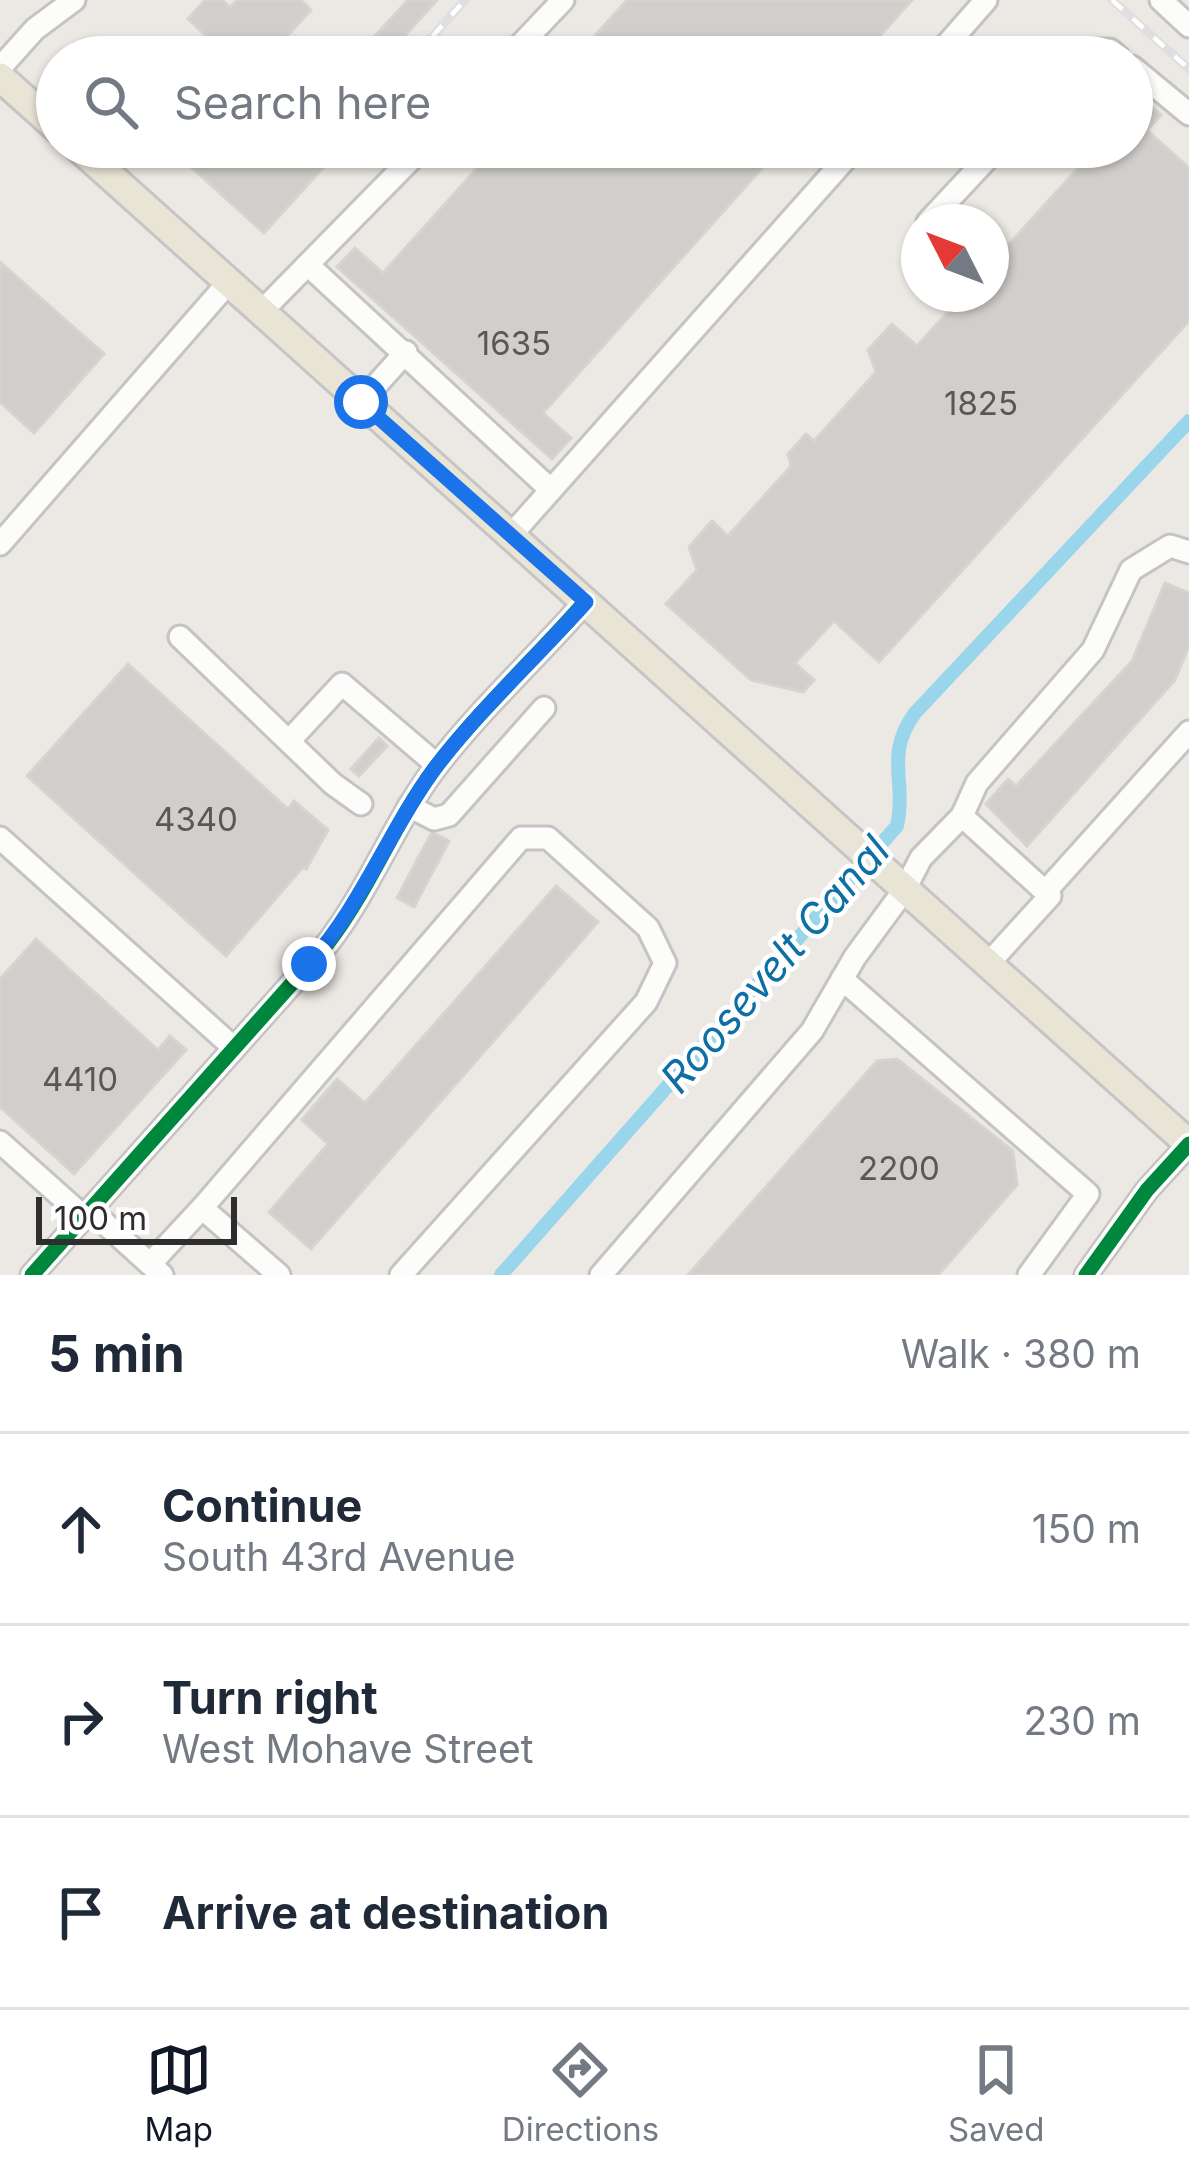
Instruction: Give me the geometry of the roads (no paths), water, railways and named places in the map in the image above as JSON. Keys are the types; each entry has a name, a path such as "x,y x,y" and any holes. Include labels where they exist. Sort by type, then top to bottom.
{"main road":[{"path":"0,72 36,107"},
{"path":"101,168 1189,1144"}],"street":[{"path":"528,36 563,0"},
{"path":"954,36 986,0"},
{"path":"1161,0 1189,26"},
{"path":"0,72 61,4"},
{"path":"1153,85 1189,115"},
{"path":"261,312 403,168"},
{"path":"511,535 837,168"},
{"path":"945,204 978,168"},
{"path":"308,266 551,490"},
{"path":"0,544 228,283"},
{"path":"361,402 406,352"},
{"path":"601,1275 812,1030 895,880 962,816 977,783 1093,650 1131,570 1170,546 1189,553"},
{"path":"32,1275 353,909 437,765 586,602"},
{"path":"180,637 362,804"},
{"path":"289,741 342,684 437,765"},
{"path":"409,806 434,819 449,815 544,708"},
{"path":"1046,892 1189,732"},
{"path":"962,816 1050,896 988,964"},
{"path":"0,838 234,1048"},
{"path":"0,1142 156,1270 202,1208 521,838 548,838 648,928 665,963 646,1002 401,1275"},
{"path":"842,979 1088,1194 1029,1275"},
{"path":"1086,1275 1121,1224 1189,1144"},
{"path":"202,1208 279,1275"},
{"path":"1081,1208 1121,1224"}],"waterway":[{"name":"Roosevelt Canal","path":"501,1275 897,826 898,756 915,713 1189,421"}],"railway":[{"path":"433,36 465,0"},
{"path":"1112,0 1152,36"},
{"path":"1153,37 1189,69"}]}
